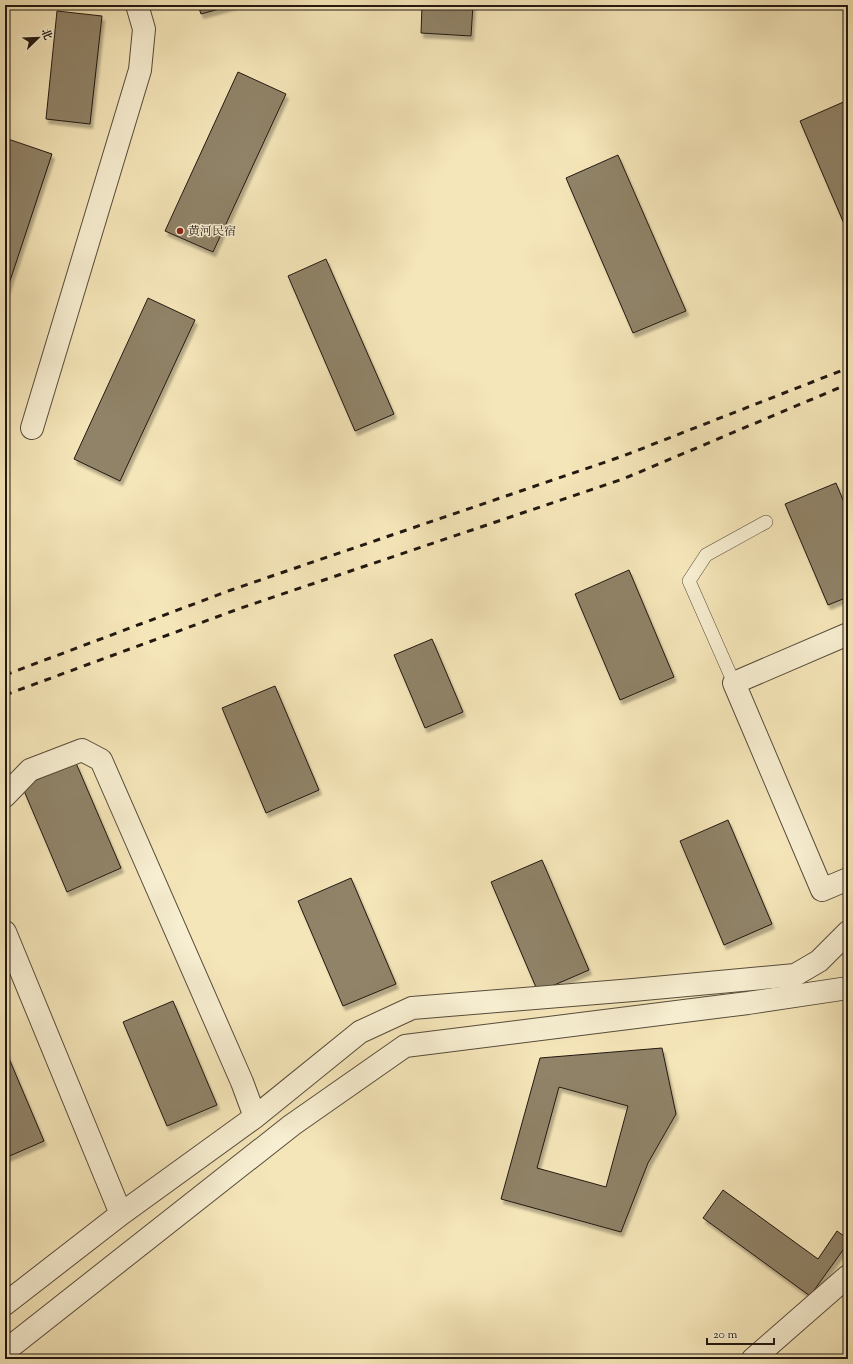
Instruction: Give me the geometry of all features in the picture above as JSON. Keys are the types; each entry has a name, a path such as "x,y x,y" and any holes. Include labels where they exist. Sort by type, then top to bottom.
{"street":[{"path":"32,428 140,70 144,29 137,5"},
{"path":"848,634 734,683 822,890 848,879"},
{"path":"5,796 30,770 82,750 101,760 242,1082 255,1117"},
{"path":"5,932 121,1214"},
{"path":"5,1304 121,1214 255,1117 360,1032 412,1008 795,975 819,960 848,932"},
{"path":"5,1351 292,1125 405,1046 748,1003 848,988"},
{"path":"753,1359 848,1276"}],"lane":[{"path":"734,683 689,580 706,555 766,522"}],"building":[{"path":"198,5 234,5 201,14"},
{"path":"422,5 473,5 471,36 421,33"},
{"path":"57,11 102,16 90,124 46,119"},
{"path":"238,72 286,94 213,252 165,231"},
{"path":"848,100 848,233 800,121"},
{"path":"8,139 52,154 7,290 5,289 5,148"},
{"path":"618,155 686,311 633,333 566,178"},
{"path":"326,259 394,414 355,431 288,276"},
{"path":"148,298 195,320 120,481 74,459"},
{"path":"836,483 848,512 848,597 828,605 785,504"},
{"path":"629,570 674,677 620,700 575,594"},
{"path":"432,639 463,712 425,728 394,655"},
{"path":"275,686 319,790 266,813 222,708"},
{"path":"76,763 121,868 67,892 22,786"},
{"path":"728,820 772,924 724,945 680,841"},
{"path":"542,860 589,970 538,992 491,882"},
{"path":"351,878 396,984 343,1006 298,901"},
{"path":"173,1001 217,1105 167,1126 123,1022"},
{"path":"662,1048 676,1114 648,1163 621,1232 501,1199 540,1058","holes":["559,1087 628,1106 606,1187 537,1168"]},
{"path":"5,1049 44,1141 5,1158"},
{"path":"723,1190 818,1259 837,1231 848,1239 848,1243 810,1296 703,1218"}],"railway":[{"path":"5,675 231,590 623,456 848,368"},
{"path":"5,695 241,608 623,479 848,384"}],"place":[{"name":"黄河民宿","path":"180,231"}]}
